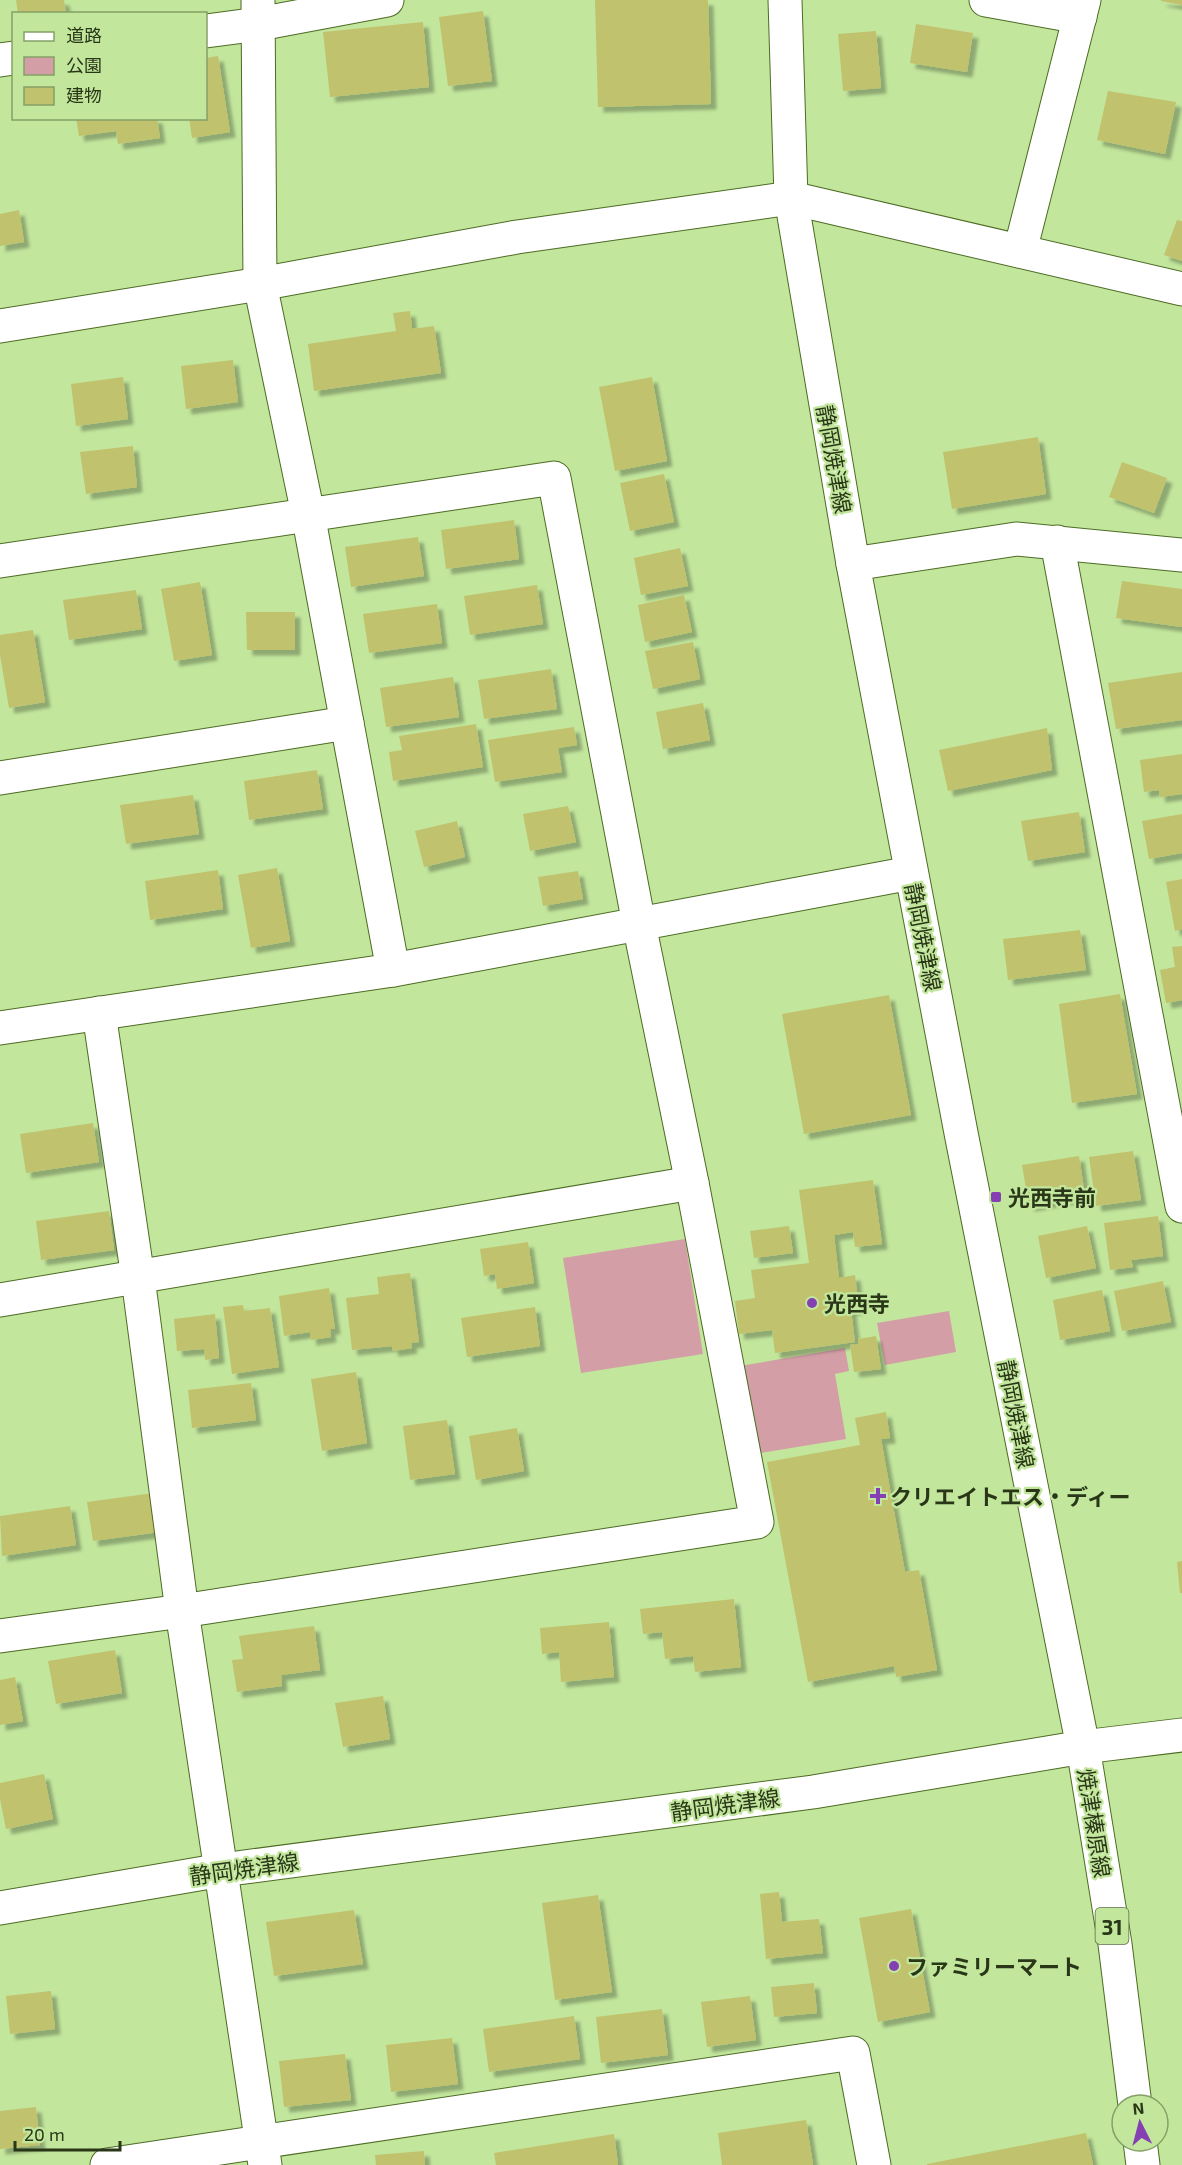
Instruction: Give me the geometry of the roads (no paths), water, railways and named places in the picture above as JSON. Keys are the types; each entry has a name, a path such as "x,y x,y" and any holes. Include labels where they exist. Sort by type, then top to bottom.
{"street":[{"path":"207,31 258,12 387,0"},
{"name":"静岡焼津線","path":"0,1908 222,1870 813,1792 1083,1747 962,1138 853,564 791,198 785,0"},
{"path":"986,0 1082,9 1020,251"},
{"path":"258,12 260,284 308,514 393,970"},
{"path":"0,326 260,284 517,237 791,198 1182,289"},
{"path":"0,561 554,478 757,1522 182,1611 0,1636"},
{"path":"853,564 1016,539 1182,555"},
{"path":"1057,542 1182,1206"},
{"path":"0,778 347,723"},
{"path":"0,1028 393,970 912,873"},
{"path":"99,1013 138,1278 182,1611 264,2153"},
{"path":"0,1300 692,1183"},
{"name":"焼津榛原線","path":"1134,2093 1115,1944 1083,1747 1182,1735"},
{"path":"107,2165 264,2153 853,2053 874,2165"}],"place":[{"name":"光西寺前","path":"996,1197"},
{"name":"光西寺","path":"812,1303"},
{"name":"クリエイトエス・ディー","path":"878,1496"},
{"name":"ファミリーマート","path":"894,1966"}]}
